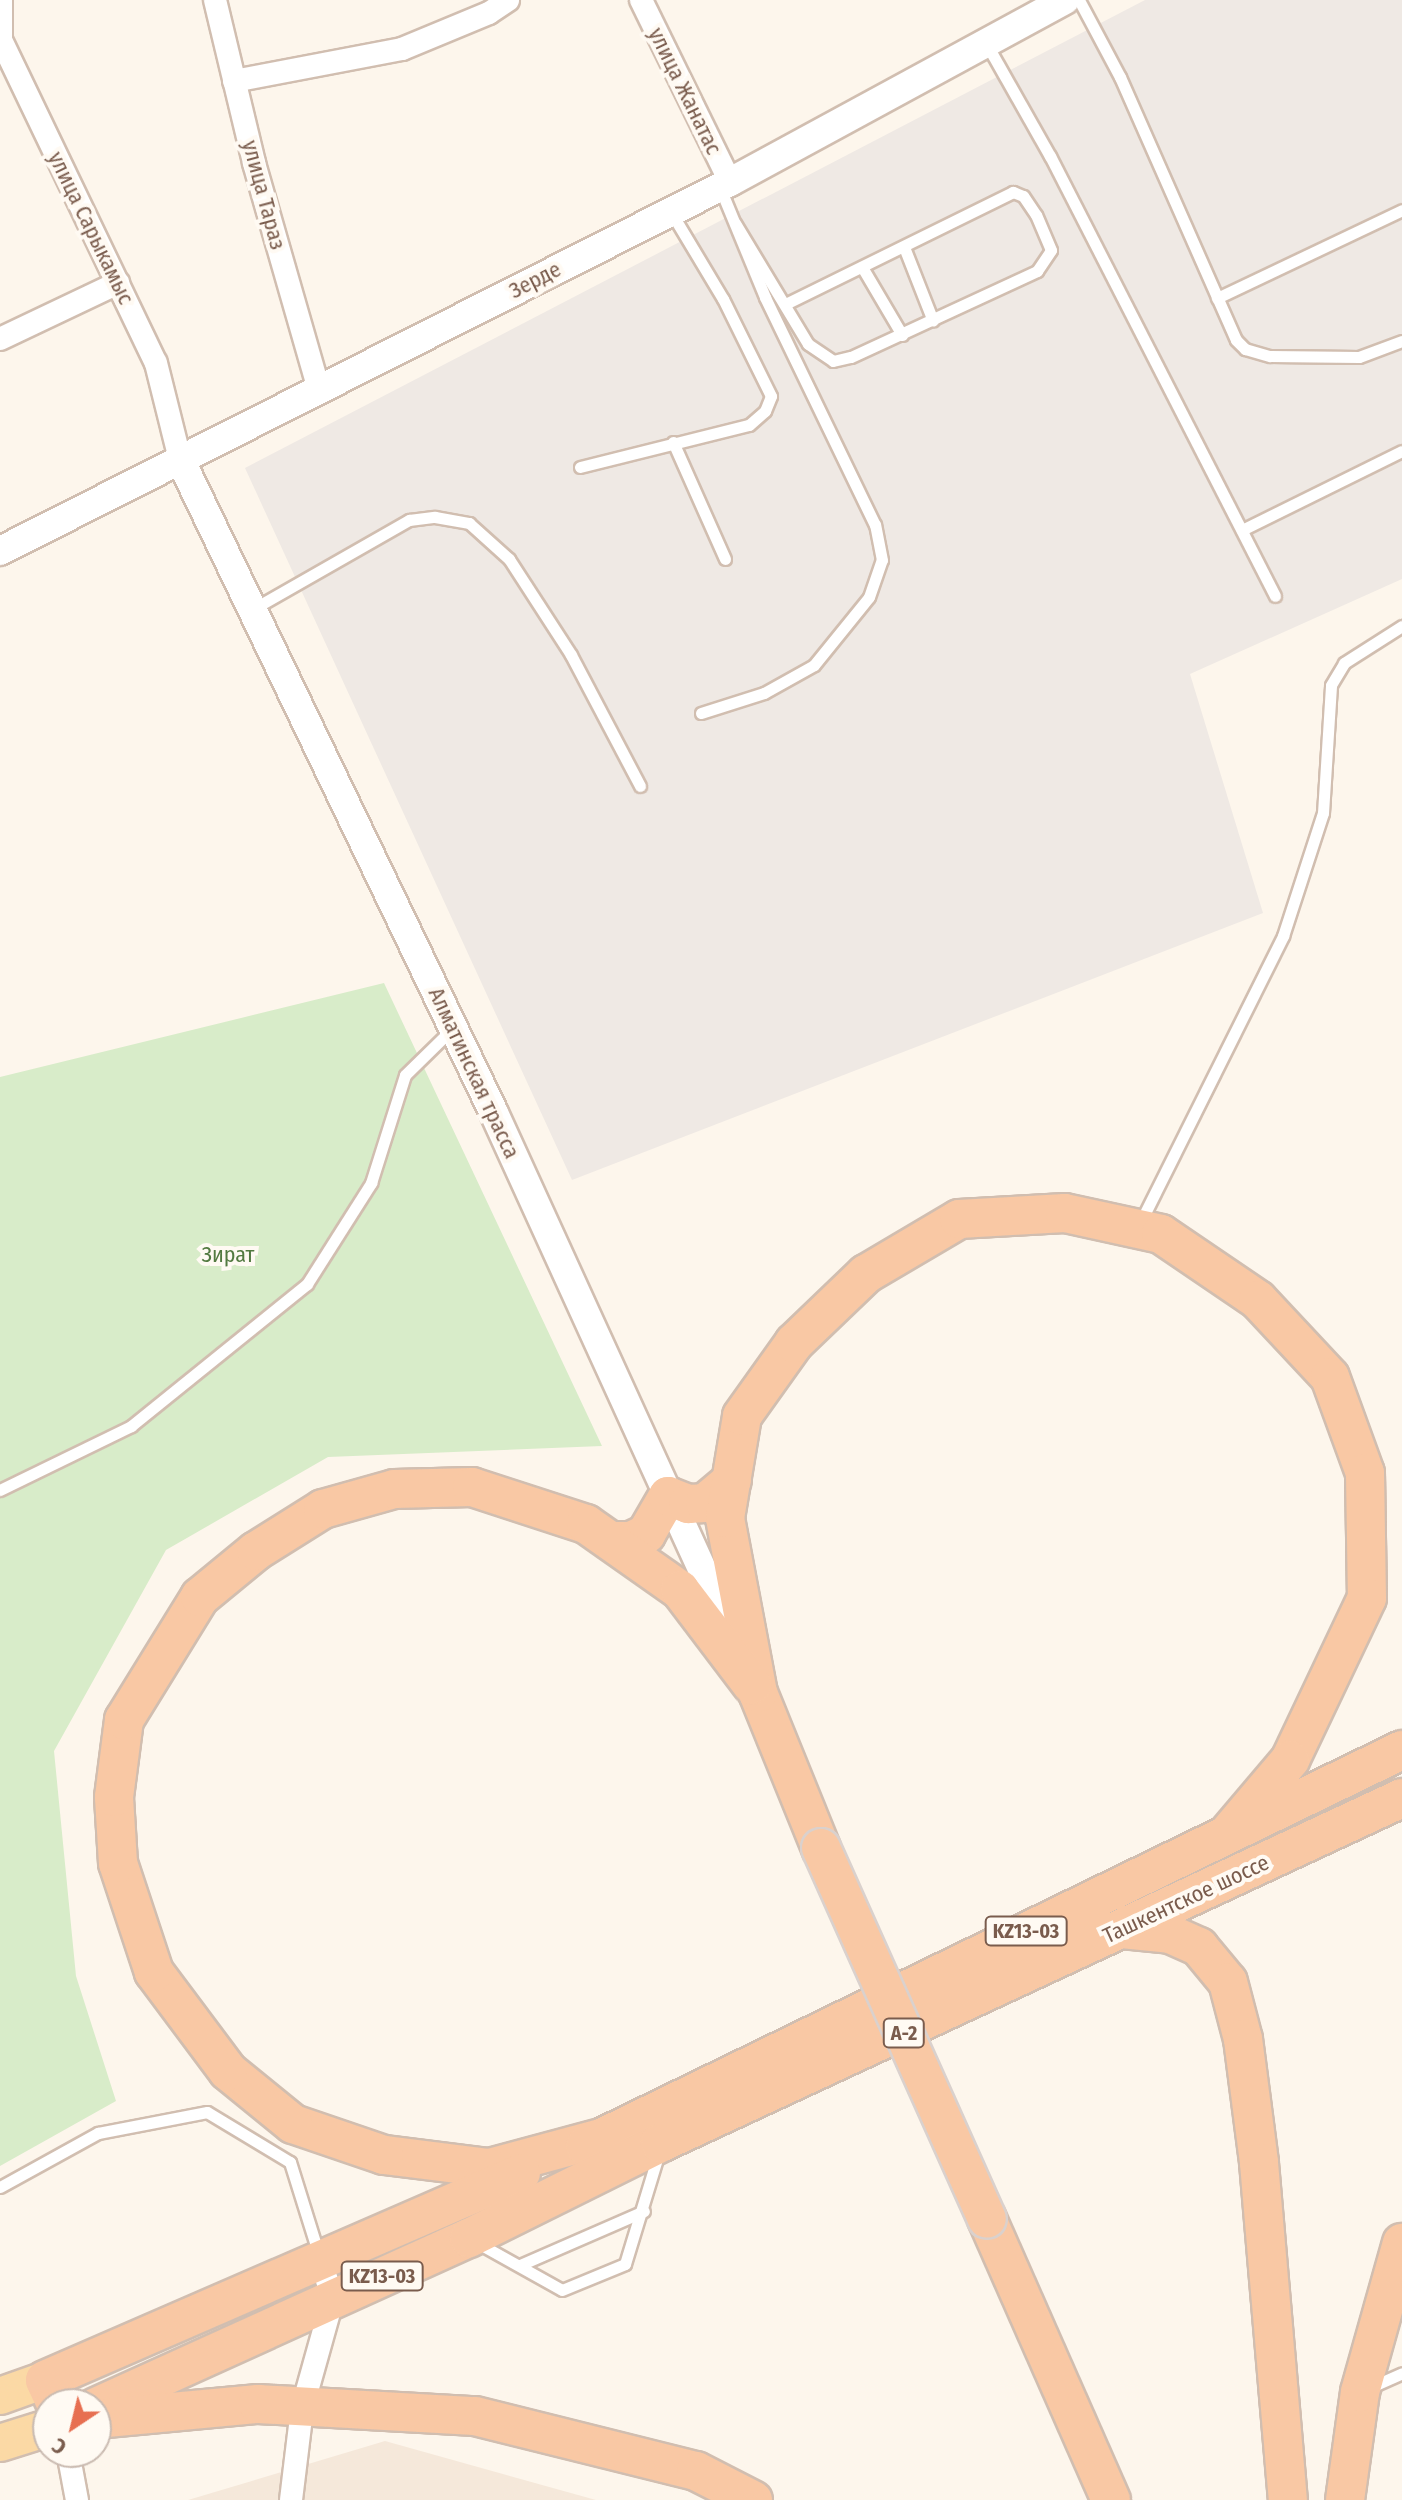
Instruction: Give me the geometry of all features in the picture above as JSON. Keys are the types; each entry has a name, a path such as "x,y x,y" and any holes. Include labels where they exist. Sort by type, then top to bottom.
{"highway":[{"path":"758,1693 725,1518 742,1416 794,1343 866,1274 959,1219 1065,1213 1161,1234 1269,1311 1330,1377 1365,1473 1367,1598 1290,1760 1229,1832"},
{"path":"611,1541 631,1541 646,1534 668,1496 688,1504 705,1503 732,1480"},
{"path":"659,2133 608,2136 489,2168 384,2155 293,2124 228,2071 154,1972 118,1863 114,1797 124,1720 200,1597 256,1551 323,1509 394,1489 472,1487 586,1524 680,1590 758,1693"},
{"name":"A-2","path":"758,1693 821,1848 1111,2500"},
{"name":"KZ13-03","path":"112,2400 469,2238 1083,1904 1402,1750"},
{"name":"Ташкентское шоссе","path":"659,2133 1112,1934 1402,1798"},
{"path":"1083,1904 1112,1934 1170,1934 1199,1947 1228,1982 1243,2039 1259,2163 1288,2500"},
{"name":"KZ13-03","path":"59,2388 320,2260 608,2136"},
{"path":"1345,2500 1360,2392 1402,2243"},
{"path":"112,2418 258,2404 302,2409 475,2416 696,2471 753,2500"}],"main road":[{"path":"0,2396 32,2393"},
{"path":"0,2443 32,2433"}],"street":[{"name":"улица Сарыкамыс","path":"1,0 1,40 156,363 180,459"},
{"name":"улица Тараз","path":"215,0 234,81 319,389"},
{"path":"234,81 402,49 489,13 508,0"},
{"name":"улица Жанатас","path":"641,0 724,185"},
{"name":"Зерде","path":"0,551 724,185 1065,0"},
{"path":"0,339 118,283"},
{"name":"Алматинская трасса","path":"180,459 453,1027 758,1693"},
{"path":"291,2500 302,2409 333,2298 320,2260"},
{"path":"71,2468 77,2500"}],"lane":[{"path":"1079,0 1120,77 1236,340 1245,349 1270,356 1359,357 1402,341"},
{"path":"986,43 1050,156 1275,596"},
{"path":"701,713 764,693 814,665 869,597 882,560 875,525 735,223 724,185"},
{"path":"735,223 808,344 833,361 902,335 1037,271 1048,261 1051,250 1036,215 1023,196 1013,192 785,304"},
{"path":"1217,298 1402,210"},
{"path":"580,467 749,425 765,411 771,396 723,299 671,211"},
{"path":"904,247 933,321"},
{"path":"862,267 902,335"},
{"path":"673,442 725,559"},
{"path":"1242,530 1402,451"},
{"path":"252,610 409,520 435,517 469,523 509,559 571,655 640,786"},
{"path":"1137,1229 1283,936 1323,813 1331,685 1344,663 1402,626"},
{"path":"0,1490 131,1426 307,1284 371,1183 405,1075 453,1027"},
{"path":"0,2187 98,2133 207,2112 290,2162 320,2260"},
{"path":"469,2238 562,2290 625,2264 644,2211 659,2133"},
{"path":"520,2265 644,2211"},
{"path":"1360,2392 1402,2373"}],"shaded area":[{"path":"1145,0 1402,0 1402,579 1190,674 1263,913 572,1180 245,468"},
{"path":"385,2441 596,2500 188,2500"}],"green space":[{"name":"Зират","path":"384,983 602,1446 328,1457 166,1550 54,1751 76,1976 116,2101 0,2166 0,1077"}]}
